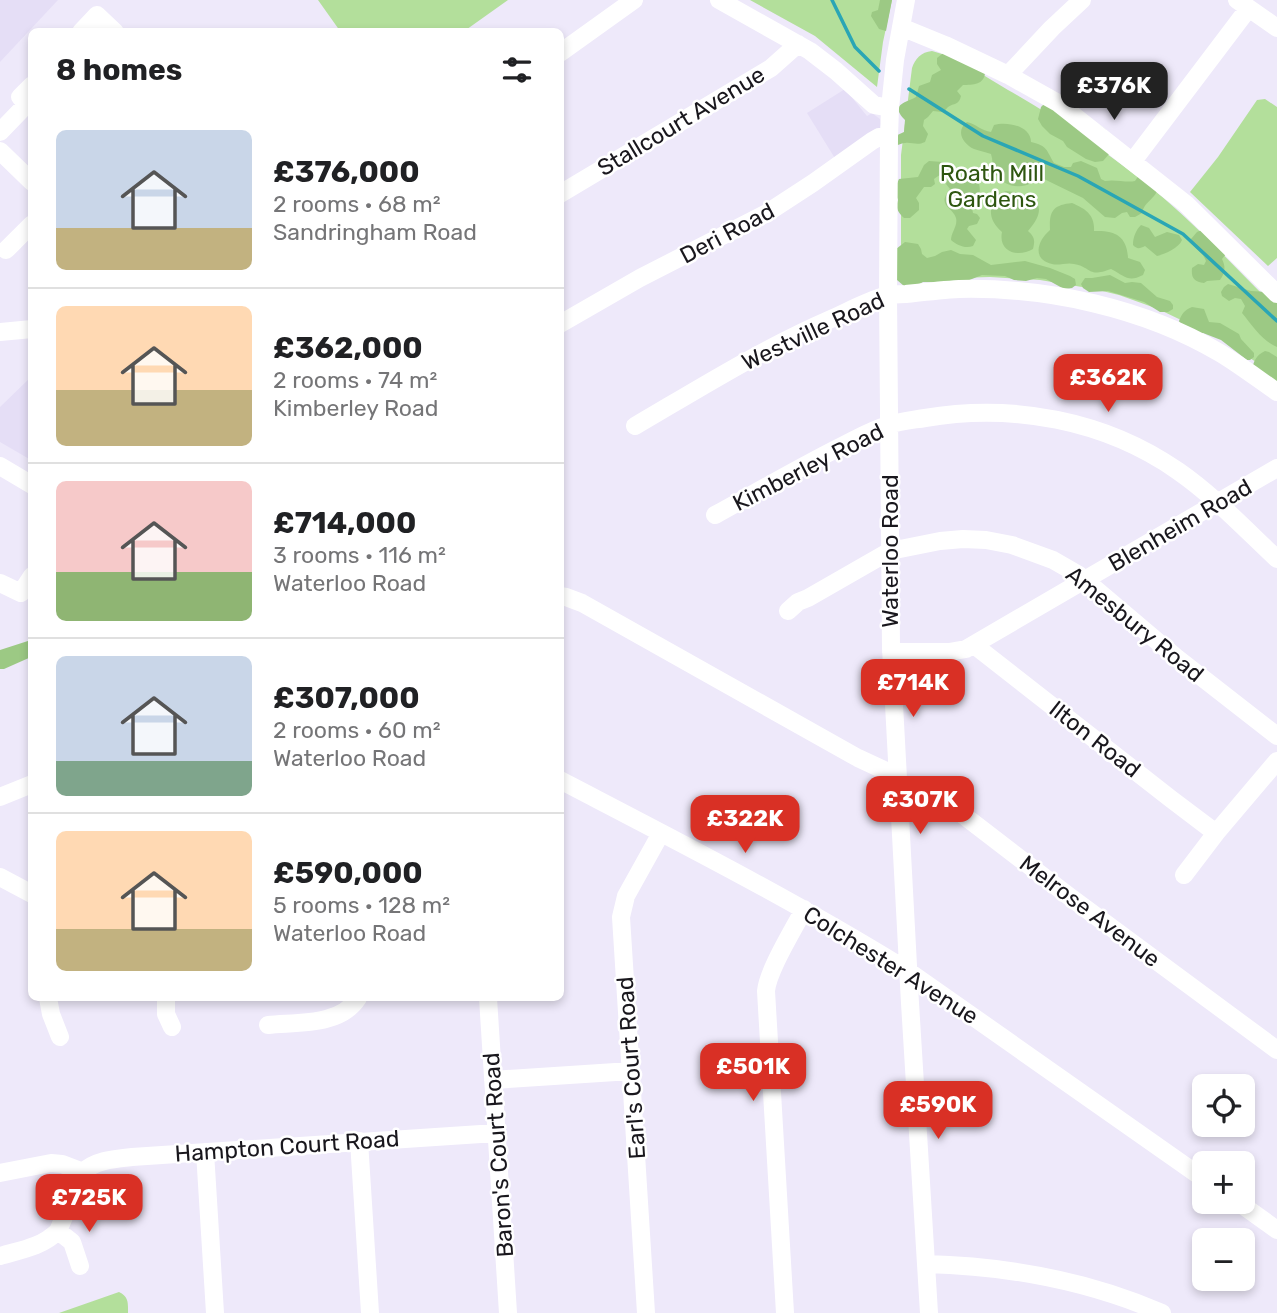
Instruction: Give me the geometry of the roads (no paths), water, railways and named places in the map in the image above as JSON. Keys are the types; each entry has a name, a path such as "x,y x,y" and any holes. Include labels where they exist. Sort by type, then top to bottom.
{"street":[{"path":"564,50 634,0"},
{"path":"719,0 798,44 836,71 874,104 890,106"},
{"name":"Waterloo Road","path":"906,0 890,106 889,137 891,652 929,1313"},
{"path":"1009,75 1082,0"},
{"path":"1133,162 1242,4 1277,28"},
{"path":"85,28 97,15 111,28"},
{"path":"901,27 1009,75 1058,103 1186,204 1277,293"},
{"name":"Stallcourt Avenue","path":"564,192 771,68 798,44"},
{"path":"0,132 27,104 20,97 28,89"},
{"name":"Deri Road","path":"564,322 640,278 767,213 872,141 879,137 889,137"},
{"path":"0,151 28,178"},
{"path":"6,250 28,227"},
{"name":"Westville Road","path":"635,426 773,345 828,320 888,295 938,290 984,288 1069,299 1114,309 1150,320 1191,338 1220,353 1277,392"},
{"path":"0,332 28,328"},
{"name":"Kimberley Road","path":"715,515 793,471 889,424 976,412 1037,416 1096,430 1146,452 1179,471 1218,503 1277,559"},
{"path":"0,453 28,470"},
{"path":"0,466 28,483"},
{"name":"Blenheim Road","path":"891,652 949,652 974,645 1277,468"},
{"name":"Amesbury Road","path":"788,611 798,602 890,551 963,539 1012,545 1069,568 1177,658 1277,736"},
{"path":"0,583 21,593 28,582"},
{"name":"Melrose Avenue","path":"564,597 582,603 897,779 932,791 1277,1050"},
{"name":"Ilton Road","path":"974,645 1216,833"},
{"path":"1184,875 1277,761"},
{"name":"Colchester Avenue","path":"564,782 804,909 908,971 1192,1171"},
{"path":"0,797 28,786"},
{"name":"Earl's Court Road","path":"646,1313 621,917 626,895 661,832"},
{"path":"0,877 28,892"},
{"path":"785,1313 766,984 804,909"},
{"path":"49,1001 60,1037"},
{"path":"166,1001 166,1014 172,1027"},
{"path":"268,1025 334,1017 343,1014 356,1001"},
{"name":"Baron's Court Road","path":"488,1001 508,1313"},
{"path":"493,1080 631,1071"},
{"name":"Hampton Court Road","path":"83,1172 96,1163 110,1160 496,1133"},
{"path":"359,1141 370,1313"},
{"path":"205,1152 215,1313"},
{"path":"0,1173 51,1163 83,1172 58,1231 43,1242 0,1256"},
{"path":"1255,1214 1277,1230"},
{"path":"58,1231 72,1242 80,1266"},
{"path":"926,1264 1025,1273 1104,1292 1162,1313"}],"waterway":[{"path":"832,0 855,47 879,71"},
{"path":"909,89 983,136 1078,176 1183,234 1277,321"}],"park label":[{"name":"Roath Mill Gardens","path":"992,186"}]}
